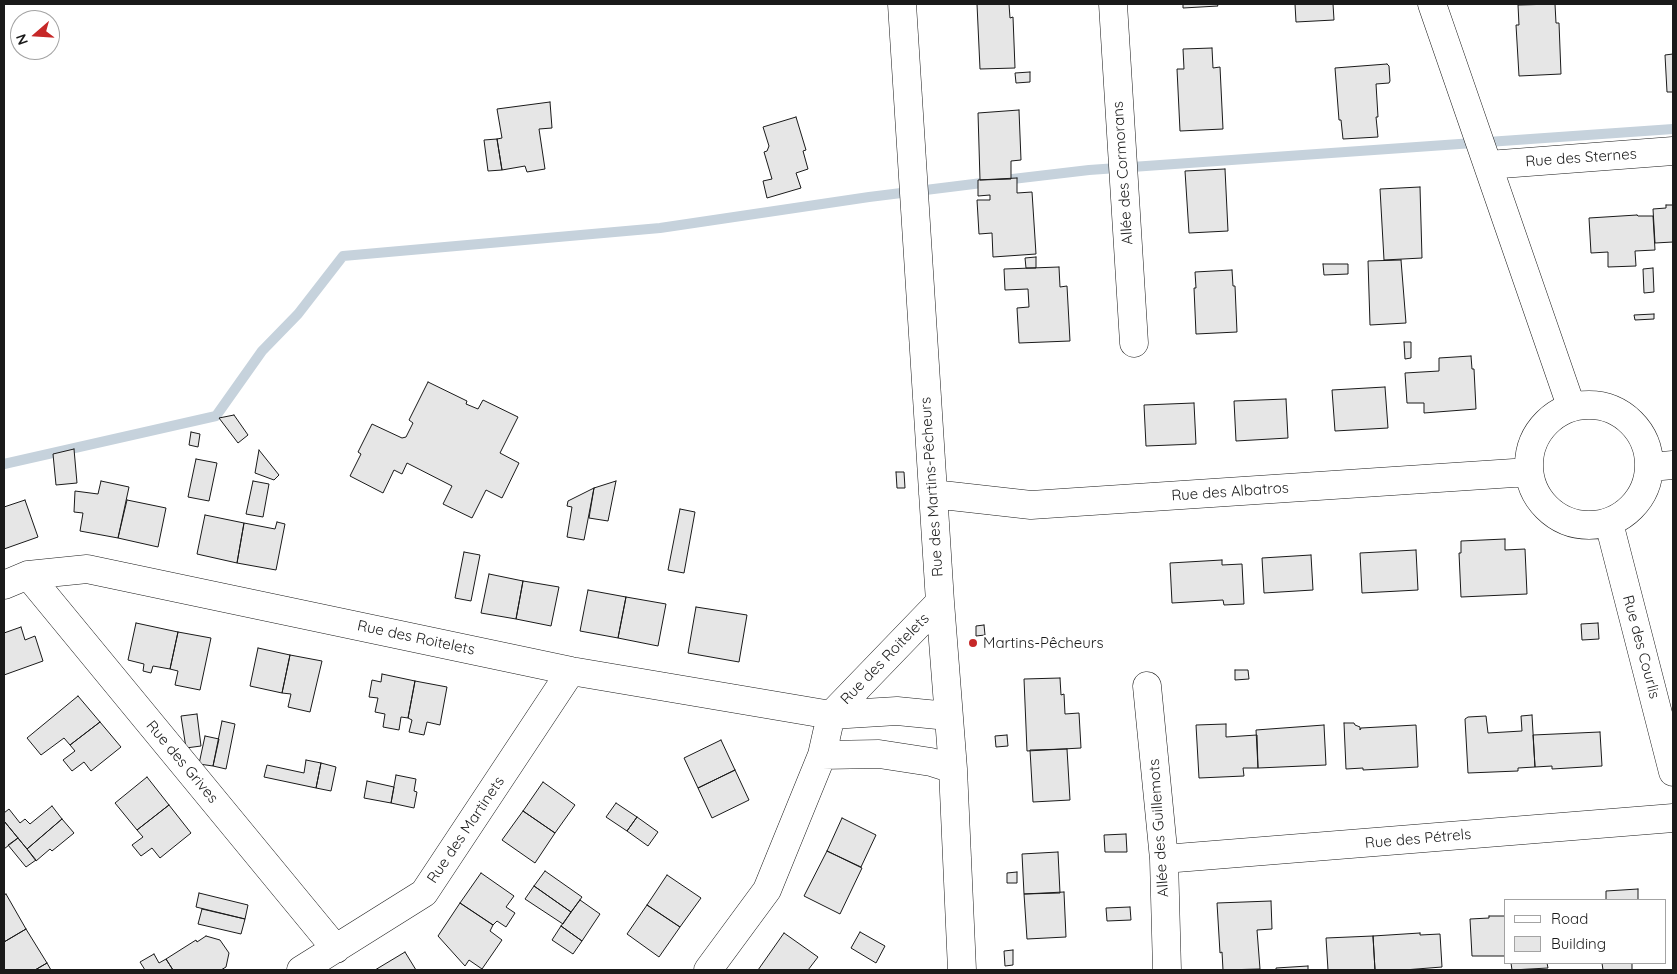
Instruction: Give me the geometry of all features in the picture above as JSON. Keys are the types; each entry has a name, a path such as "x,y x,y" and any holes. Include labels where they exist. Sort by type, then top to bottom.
{"street":[{"name":"Rue des Martins-Pêcheurs","path":"902,4 940,602 953,769 962,970"},
{"name":"Allée des Cormorans","path":"1113,4 1134,343"},
{"path":"1432,4 1571,406"},
{"name":"Rue des Sternes","path":"1488,164 1673,151"},
{"path":"1594,404 1618,411 1631,421 1661,466 1629,510 1609,523 1593,526 1572,523 1558,517 1542,504 1535,492 1529,472 1532,443 1543,424 1571,406 1594,404"},
{"name":"Rue des Albatros","path":"933,494 1031,505 1529,472"},
{"name":"Rue des Courlis","path":"1609,523 1673,772"},
{"name":"Rue des Roitelets","path":"16,580 87,569 571,671 831,715 897,711 948,716"},
{"name":"Rue des Grives","path":"16,580 336,949"},
{"name":"Rue des Roitelets","path":"708,970 767,890 822,755 831,715 940,602"},
{"name":"Rue des Martinets","path":"301,970 424,893 571,671"},
{"name":"Allée des Guillemots","path":"1147,686 1164,859 1167,970"},
{"path":"822,755 879,754 931,762 953,769"},
{"name":"Rue des Pétrels","path":"1164,859 1673,818"}],"building":[{"path":"977,4 1009,4 1010,18 1013,17 1015,68 980,69"},
{"path":"1183,4 1217,4 1218,6 1183,8"},
{"path":"1295,4 1333,4 1334,20 1296,22"},
{"path":"1555,4 1556,23 1559,23 1561,74 1519,76 1516,25 1519,25 1518,5"},
{"path":"1212,48 1213,68 1220,67 1223,129 1180,131 1177,69 1184,69 1183,49"},
{"path":"1673,54 1673,92 1667,92 1665,55"},
{"path":"1387,64 1389,66 1389,83 1376,84 1378,137 1343,139 1341,120 1339,120 1335,68"},
{"path":"1030,72 1030,82 1016,83 1015,73"},
{"path":"550,102 552,128 539,129 545,169 527,172 525,166 502,170 497,139 502,138 497,109"},
{"path":"1019,110 1021,160 1011,161 1011,179 980,180 978,113"},
{"path":"796,117 806,150 803,151 808,169 796,173 801,188 767,198 763,181 772,179 764,152 767,151 769,146 763,127"},
{"path":"497,139 502,170 488,171 484,140"},
{"path":"1225,169 1228,231 1189,233 1185,171"},
{"path":"1017,178 1017,193 1032,192 1036,254 993,257 992,233 979,234 977,200 990,200 990,195 978,196 978,180"},
{"path":"1420,187 1422,258 1384,260 1380,189"},
{"path":"1666,205 1673,205 1673,242 1655,243 1653,209 1666,208"},
{"path":"1653,216 1655,250 1635,251 1636,266 1608,267 1608,252 1591,253 1589,218"},
{"path":"1036,257 1036,268 1026,268 1025,258"},
{"path":"1401,260 1406,323 1370,325 1368,261"},
{"path":"1323,264 1348,264 1348,274 1324,275"},
{"path":"1059,267 1060,287 1067,286 1070,341 1019,343 1017,308 1029,307 1028,289 1005,290 1004,269"},
{"path":"1653,268 1654,292 1644,293 1643,269"},
{"path":"1232,270 1233,286 1235,286 1237,332 1196,334 1195,272"},
{"path":"1654,314 1654,319 1635,320 1634,315"},
{"path":"1404,342 1411,342 1411,358 1405,359"},
{"path":"1471,356 1472,369 1474,369 1476,409 1424,413 1424,403 1407,403 1405,373 1439,371 1439,358"},
{"path":"428,382 467,401 466,404 478,409 483,400 518,417 500,453 519,463 502,498 486,490 472,518 443,504 452,486 407,463 402,474 394,470 383,493 350,476 361,454 358,452 372,424 402,438 406,437 413,423 409,420"},
{"path":"1385,387 1388,428 1335,431 1332,390"},
{"path":"1286,399 1288,438 1236,441 1234,401"},
{"path":"1194,403 1196,444 1146,446 1144,405"},
{"path":"234,415 248,435 238,443 219,418"},
{"path":"191,432 200,434 198,447 189,445"},
{"path":"74,449 77,483 56,485 53,454"},
{"path":"259,450 279,475 274,480 255,473"},
{"path":"196,459 217,463 209,501 188,497"},
{"path":"896,472 904,472 905,488 897,488"},
{"path":"101,481 129,487 118,538 80,531 83,513 74,512 75,491 98,494"},
{"path":"253,481 269,484 263,517 246,514"},
{"path":"616,481 608,521 589,518 594,488"},
{"path":"594,488 584,540 567,537 572,507 567,506 568,501"},
{"path":"25,500 38,537 4,549 4,507"},
{"path":"127,500 166,508 158,547 118,538"},
{"path":"680,509 695,512 684,573 668,570"},
{"path":"205,515 244,523 237,563 197,554"},
{"path":"277,522 285,524 276,570 237,563 244,523 275,529"},
{"path":"1505,539 1505,550 1525,549 1527,594 1461,597 1459,553 1461,553 1461,541"},
{"path":"1416,550 1418,590 1362,593 1360,553"},
{"path":"464,552 480,555 471,601 455,598"},
{"path":"1311,555 1313,590 1264,593 1262,558"},
{"path":"1222,560 1222,565 1242,564 1244,604 1224,605 1223,600 1172,603 1170,563"},
{"path":"489,574 523,581 516,619 481,613"},
{"path":"523,581 559,587 551,626 516,619"},
{"path":"588,590 626,597 618,638 580,631"},
{"path":"626,597 666,604 658,646 618,638"},
{"path":"696,607 747,615 739,662 688,653"},
{"path":"136,623 178,632 170,669 153,666 151,673 143,671 144,664 128,660"},
{"path":"1598,623 1599,639 1582,640 1581,624"},
{"path":"984,625 985,635 976,636 976,626"},
{"path":"21,627 25,640 35,636 43,661 4,675 4,633"},
{"path":"178,632 211,638 200,690 175,685 178,671 170,669"},
{"path":"258,648 290,655 282,693 250,686"},
{"path":"290,655 322,661 310,712 288,707 291,694 282,693"},
{"path":"1235,670 1248,670 1249,679 1235,680"},
{"path":"382,674 415,681 408,718 401,717 399,730 383,727 385,714 375,712 378,698 369,697 372,680 381,682"},
{"path":"1060,678 1061,695 1064,694 1065,714 1079,713 1081,748 1027,751 1024,679"},
{"path":"415,681 447,687 440,725 427,722 424,735 409,732 412,720 408,718"},
{"path":"78,696 100,722 70,745 64,738 41,755 27,738"},
{"path":"197,714 201,746 186,748 181,716"},
{"path":"1532,715 1535,767 1518,768 1518,771 1468,773 1465,719 1468,717 1486,716 1488,733 1522,731 1521,716"},
{"path":"222,721 235,724 226,769 213,766"},
{"path":"100,722 121,747 91,771 84,762 72,771 63,760 75,751 70,745"},
{"path":"1344,723 1354,723 1360,727 1360,730 1361,728 1416,725 1418,767 1346,769"},
{"path":"1226,724 1226,737 1257,735 1258,768 1243,768 1244,776 1199,778 1196,725"},
{"path":"1324,725 1326,765 1258,768 1256,730"},
{"path":"1600,732 1602,766 1552,769 1552,766 1535,767 1533,735"},
{"path":"1007,735 1008,746 996,747 995,736"},
{"path":"205,736 219,739 213,766 199,764"},
{"path":"721,740 735,770 698,788 684,758"},
{"path":"1067,749 1070,800 1033,802 1030,750"},
{"path":"306,760 321,763 316,788 264,777 267,765 304,773"},
{"path":"321,763 336,767 331,791 316,788"},
{"path":"735,770 749,800 712,818 698,788"},
{"path":"396,775 416,779 414,791 417,792 414,808 391,803"},
{"path":"147,777 169,805 137,830 115,803"},
{"path":"367,781 394,787 391,803 364,798"},
{"path":"543,782 575,805 555,833 523,811"},
{"path":"616,803 637,817 627,831 606,817"},
{"path":"169,805 191,833 160,858 152,848 141,856 132,845 143,837 137,830"},
{"path":"52,806 62,819 27,849 4,821 4,813 9,809 20,823 25,819 30,824"},
{"path":"523,811 555,833 535,863 502,840"},
{"path":"637,817 658,832 648,846 627,831"},
{"path":"842,818 876,835 861,867 827,851"},
{"path":"62,819 74,833 36,861 27,849"},
{"path":"4,821 18,838 4,849"},
{"path":"1126,834 1127,852 1105,852 1104,835"},
{"path":"18,838 36,860 26,867 8,845"},
{"path":"827,851 862,868 840,914 804,896"},
{"path":"1058,852 1060,893 1024,894 1022,854"},
{"path":"545,871 582,897 571,912 534,886"},
{"path":"1017,872 1017,883 1007,883 1007,873"},
{"path":"481,873 514,896 506,907 515,913 506,927 497,921 493,925 460,903"},
{"path":"667,875 701,898 680,927 647,905"},
{"path":"534,886 571,912 563,924 525,899"},
{"path":"1638,889 1638,899 1606,899 1606,891"},
{"path":"1064,892 1066,937 1027,939 1024,894"},
{"path":"199,893 248,905 245,919 196,907"},
{"path":"6,894 26,929 4,942 4,895"},
{"path":"580,900 600,914 582,941 561,926"},
{"path":"1271,901 1272,929 1257,930 1260,969 1223,970 1217,903"},
{"path":"460,903 493,925 490,931 502,940 482,969 469,960 465,966 438,936"},
{"path":"647,905 680,927 659,957 627,934"},
{"path":"1130,907 1131,920 1107,921 1106,908"},
{"path":"202,909 245,919 241,934 198,924"},
{"path":"1489,916 1504,916 1504,956 1472,956 1470,919 1489,918"},
{"path":"561,926 582,941 573,954 552,940"},
{"path":"26,929 47,963 35,970 4,970 4,942"},
{"path":"860,932 885,946 876,963 851,948"},
{"path":"784,933 818,957 808,970 758,970"},
{"path":"1420,933 1420,935 1440,934 1442,967 1375,970 1373,936"},
{"path":"206,936 220,940 229,953 226,967 221,970 173,970 166,959 196,940 197,942"},
{"path":"1373,936 1375,970 1328,970 1326,938"},
{"path":"1013,950 1013,965 1005,966 1004,951"},
{"path":"405,952 416,970 375,970"},
{"path":"154,954 159,963 166,959 173,970 145,970 140,962"},
{"path":"47,963 51,970 35,970"},
{"path":"1511,964 1547,964 1548,968 1512,970"},
{"path":"1602,964 1632,964 1632,970 1603,970"},
{"path":"1308,966 1308,970 1276,970 1276,968"}],"waterway":[{"path":"1004,180 1089,170 1673,129"},
{"path":"4,464 216,416 262,351 298,314 343,256 660,228 869,197 990,182"}],"place":[{"name":"Martins-Pêcheurs","path":"973,643"}]}
